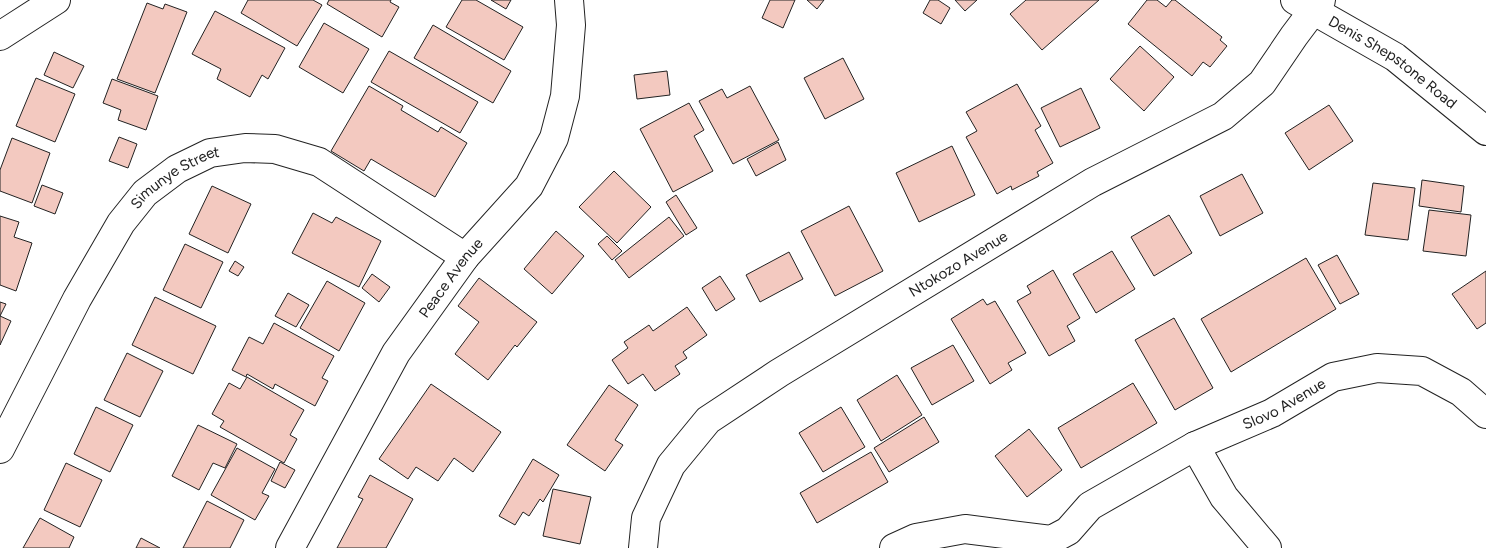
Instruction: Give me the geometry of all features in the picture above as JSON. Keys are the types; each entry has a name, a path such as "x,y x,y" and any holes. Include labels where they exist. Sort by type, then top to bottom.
{"street":[{"path":"0,36 56,0"},
{"name":"Peace Avenue","path":"290,548 396,353 465,257 529,186 554,138 565,96 570,25 569,0"},
{"name":"Denis Shepstone Road","path":"1310,4 1395,57 1486,131"},
{"name":"Ntokozo Avenue","path":"643,548 646,518 671,464 708,420 779,373 1092,182 1224,116 1262,83 1294,36 1310,4"},
{"name":"Simunye Street","path":"0,449 77,299 121,223 145,193 177,168 210,153 245,148 275,148 319,162 465,257"},
{"name":"Slovo Avenue","path":"894,548 916,538 965,529 1051,540 1068,531 1090,506 1195,446 1272,413 1333,377 1377,368 1422,370 1461,392 1486,414"},
{"path":"1195,446 1224,497 1267,548"}],"building":[{"path":"248,0 313,0 322,5 297,46 241,13"},
{"path":"329,0 391,0 390,2 399,7 382,37 327,4"},
{"path":"462,0 476,0 523,27 504,60 446,27"},
{"path":"491,0 511,0 506,9"},
{"path":"770,0 795,0 783,28 762,18"},
{"path":"807,0 824,0 817,9"},
{"path":"930,0 938,0 950,8 941,24 923,13"},
{"path":"955,0 977,0 965,11"},
{"path":"1026,0 1099,0 1042,50 1010,14"},
{"path":"1147,0 1157,0 1166,7 1172,0 1175,0 1222,37 1220,40 1227,46 1210,67 1203,62 1192,76 1128,24"},
{"path":"147,3 163,9 165,4 187,12 155,93 117,79"},
{"path":"215,11 285,48 268,79 262,75 250,97 217,79 221,69 192,54"},
{"path":"324,23 369,49 343,93 299,67"},
{"path":"433,25 511,71 493,103 414,58"},
{"path":"1140,46 1174,77 1144,111 1110,79"},
{"path":"389,51 478,102 460,133 371,82"},
{"path":"54,52 84,66 73,88 44,75"},
{"path":"843,58 864,99 825,119 804,78"},
{"path":"667,71 670,95 637,99 634,75"},
{"path":"36,78 75,94 55,142 16,126"},
{"path":"112,79 158,96 146,130 118,120 121,110 103,103"},
{"path":"1017,84 1041,126 1035,130 1053,163 1037,172 1039,176 1012,190 1011,186 997,194 966,137 977,131 966,112"},
{"path":"369,86 403,106 401,110 438,132 441,127 467,143 435,197 371,159 364,171 331,151"},
{"path":"750,86 779,140 733,164 699,101 722,89 727,98"},
{"path":"1081,88 1100,128 1060,147 1041,108"},
{"path":"689,103 704,130 694,136 713,171 673,192 640,129"},
{"path":"1329,105 1353,141 1309,170 1285,133"},
{"path":"119,137 137,144 128,168 109,161"},
{"path":"12,138 50,153 32,203 0,191 0,170"},
{"path":"778,142 786,160 756,176 747,159"},
{"path":"952,146 975,195 919,222 896,173"},
{"path":"614,171 651,207 617,243 579,207"},
{"path":"1242,174 1263,213 1220,236 1200,196"},
{"path":"1422,180 1464,186 1461,212 1419,206"},
{"path":"1373,183 1415,188 1408,240 1365,235"},
{"path":"42,185 63,193 55,214 34,206"},
{"path":"212,186 251,204 228,253 189,234"},
{"path":"676,195 697,228 686,235 666,202"},
{"path":"849,206 883,271 835,296 801,231"},
{"path":"1429,210 1471,215 1466,256 1423,251"},
{"path":"313,213 332,223 336,217 381,241 359,287 292,253"},
{"path":"1169,215 1192,253 1154,276 1131,237"},
{"path":"0,216 19,222 14,237 32,243 16,291 0,285"},
{"path":"669,217 684,236 629,278 615,260"},
{"path":"556,231 584,256 552,294 524,269"},
{"path":"607,236 622,251 612,260 598,244"},
{"path":"185,244 223,262 201,308 163,290"},
{"path":"1112,251 1135,289 1096,313 1073,274"},
{"path":"789,252 803,279 760,302 746,275"},
{"path":"1337,255 1359,294 1340,304 1318,265"},
{"path":"1306,258 1336,309 1231,372 1201,319"},
{"path":"235,261 244,267 238,276 229,271"},
{"path":"1053,270 1080,318 1067,326 1075,341 1049,356 1017,301 1031,293 1027,286"},
{"path":"1486,271 1486,323 1477,329 1452,294"},
{"path":"372,274 390,287 379,302 362,288"},
{"path":"720,276 735,299 716,311 702,288"},
{"path":"479,278 537,322 517,347 515,345 488,380 455,354 479,322 458,306"},
{"path":"327,281 365,303 339,351 300,328"},
{"path":"288,293 309,305 296,327 275,316"},
{"path":"155,297 216,326 193,374 132,345"},
{"path":"983,299 987,305 995,301 1026,353 1008,363 1012,370 990,384 951,319"},
{"path":"0,302 6,304 0,316"},
{"path":"687,307 707,335 683,352 687,358 675,366 680,374 655,391 643,374 628,384 612,360 628,348 624,342 649,325 653,331"},
{"path":"0,316 11,321 0,345"},
{"path":"1174,318 1213,388 1175,410 1135,340"},
{"path":"274,323 334,356 322,378 328,381 315,406 275,384 273,389 247,374 246,377 232,370 249,337 263,344"},
{"path":"953,345 974,381 932,405 911,368"},
{"path":"127,353 163,371 140,417 104,400"},
{"path":"897,375 922,415 881,441 857,400"},
{"path":"247,377 304,410 290,435 297,439 284,463 220,427 224,421 212,414 229,383 240,389"},
{"path":"1133,383 1157,423 1081,468 1058,428"},
{"path":"431,384 501,432 473,472 454,458 438,481 416,467 408,479 379,459"},
{"path":"609,385 638,405 615,440 623,445 605,471 567,445"},
{"path":"96,407 133,425 110,472 74,454"},
{"path":"841,407 865,447 823,472 799,433"},
{"path":"924,417 939,442 889,472 874,448"},
{"path":"198,425 237,444 225,468 213,463 199,490 172,476"},
{"path":"1029,429 1062,470 1027,497 995,456"},
{"path":"237,448 275,469 262,493 269,496 255,520 211,495"},
{"path":"871,452 888,482 817,523 800,493"},
{"path":"533,459 559,475 543,502 540,499 529,516 523,512 515,525 499,516"},
{"path":"280,462 295,470 285,488 271,481"},
{"path":"66,463 102,480 80,527 44,510"},
{"path":"370,475 413,499 386,548 337,548 363,499 358,497"},
{"path":"553,489 591,497 580,544 543,536"},
{"path":"207,501 244,520 230,548 183,548"},
{"path":"40,518 74,537 69,548 23,548"},
{"path":"141,538 160,548 136,548"}]}
